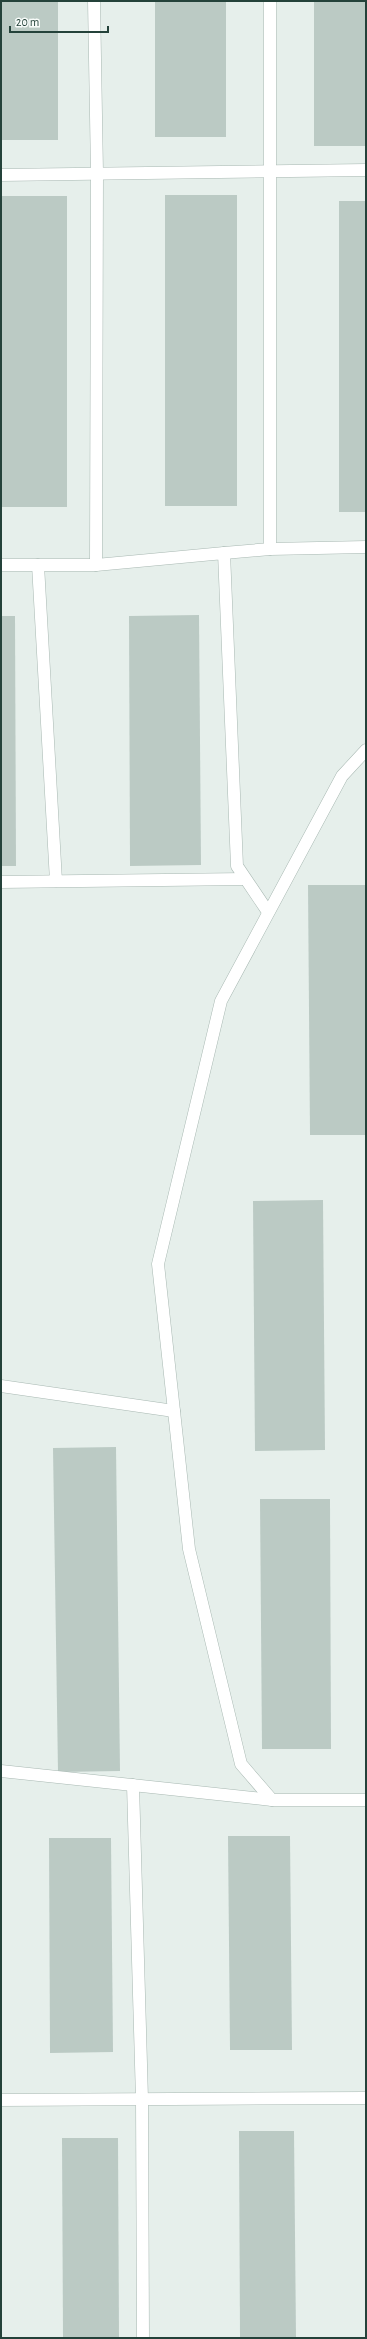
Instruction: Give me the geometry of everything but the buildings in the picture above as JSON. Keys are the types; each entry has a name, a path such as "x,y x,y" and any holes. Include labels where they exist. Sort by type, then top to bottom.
{"lane":[{"path":"94,1 97,173 96,565"},
{"path":"270,1 270,549"},
{"path":"1,174 366,170"},
{"path":"1,565 96,565 270,549 366,547"},
{"path":"224,553 237,866 268,912"},
{"path":"38,565 56,881"},
{"path":"272,1800 241,1764 189,1549 158,1264 221,1001 342,776 366,750"},
{"path":"1,882 245,880"},
{"path":"1,1386 174,1411"},
{"path":"1,1772 272,1800 366,1800"},
{"path":"133,1785 142,2099 143,2338"},
{"path":"1,2100 366,2098"}]}
